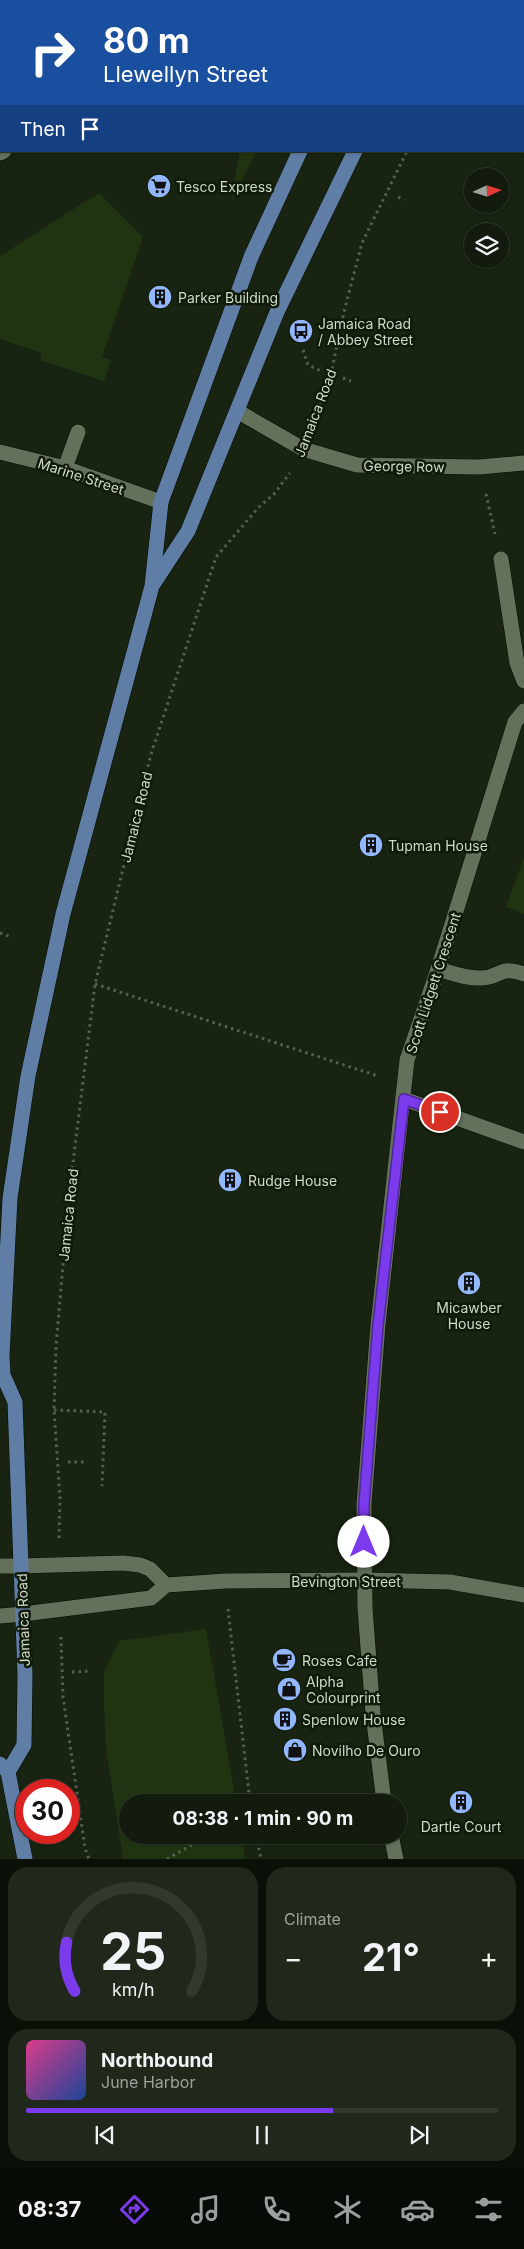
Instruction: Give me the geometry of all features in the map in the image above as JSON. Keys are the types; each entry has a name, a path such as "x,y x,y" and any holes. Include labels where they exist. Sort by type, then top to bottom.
{"main road":[{"name":"Jamaica Road","path":"24,1859 4,1768 24,1745 23,1614 15,1402 2,1377 5,1270 10,1207 28,1076 63,914 152,586 161,502 251,257 300,152"},
{"name":"Jamaica Road","path":"152,586 188,531 277,312 355,152"}],"street":[{"name":"George Row","path":"237,411 303,449 357,466 479,467 524,463"},
{"path":"65,468 78,432"},
{"name":"Marine Street","path":"0,452 65,468 161,502"},
{"path":"501,559 516,663 524,682"},
{"name":"Scott Lidgett Crescent","path":"383,1794 373,1714 365,1608 364,1504 378,1325 407,1060 438,969 515,722 524,712"},
{"path":"438,969 469,978 483,978 510,969 524,974"},
{"path":"405,1092 524,1142"},
{"path":"0,1566 140,1565 150,1569 166,1585 151,1598 0,1616"},
{"name":"Bevington Street","path":"166,1585 226,1581 364,1580 450,1582 524,1595"},
{"path":"393,1844 396,1859"}],"path":[{"name":"Jamaica Road","path":"59,1538 60,1498 54,1410 56,1346 69,1196 94,984 151,754 216,557 235,532 283,483 303,449 332,374 344,312 362,243 407,152"},
{"path":"398,197 404,200"},
{"path":"303,350 308,365 321,371"},
{"path":"344,378 351,381"},
{"path":"479,467 501,559"},
{"path":"0,933 9,936"},
{"path":"94,984 405,1092"},
{"path":"54,1410 105,1412 102,1486"},
{"path":"68,1462 84,1462"},
{"path":"226,1581 249,1794"},
{"path":"60,1658 63,1697 85,1848 89,1859"},
{"path":"72,1672 90,1671"},
{"path":"167,1859 193,1844"},
{"path":"258,1844 261,1859"}],"green space":[{"path":"240,152 256,152 231,201"},
{"path":"99,193 143,237 102,357 111,360 104,381 40,360 42,353 0,339 0,256"},
{"path":"524,857 524,914 506,907"},
{"path":"206,1629 235,1794 119,1794 119,1833 106,1748 104,1672 119,1641"},
{"path":"121,1844 242,1844 245,1859 123,1859"}],"place":[{"name":"Tesco Express","path":"159,186"},
{"name":"Parker Building","path":"160,297"},
{"name":"Jamaica Road / Abbey Street","path":"301,331"},
{"name":"Tupman House","path":"371,845"},
{"name":"Rudge House","path":"230,1180"},
{"name":"Micawber House","path":"469,1283"},
{"name":"Roses Cafe","path":"284,1660"},
{"name":"Alpha Colourprint","path":"289,1689"},
{"name":"Spenlow House","path":"285,1719"},
{"name":"Novilho De Ouro","path":"295,1750"},
{"name":"Dartle Court","path":"461,1802"}],"route":[{"path":"364,1542 364,1504 378,1325 404,1099 440,1112"}]}
